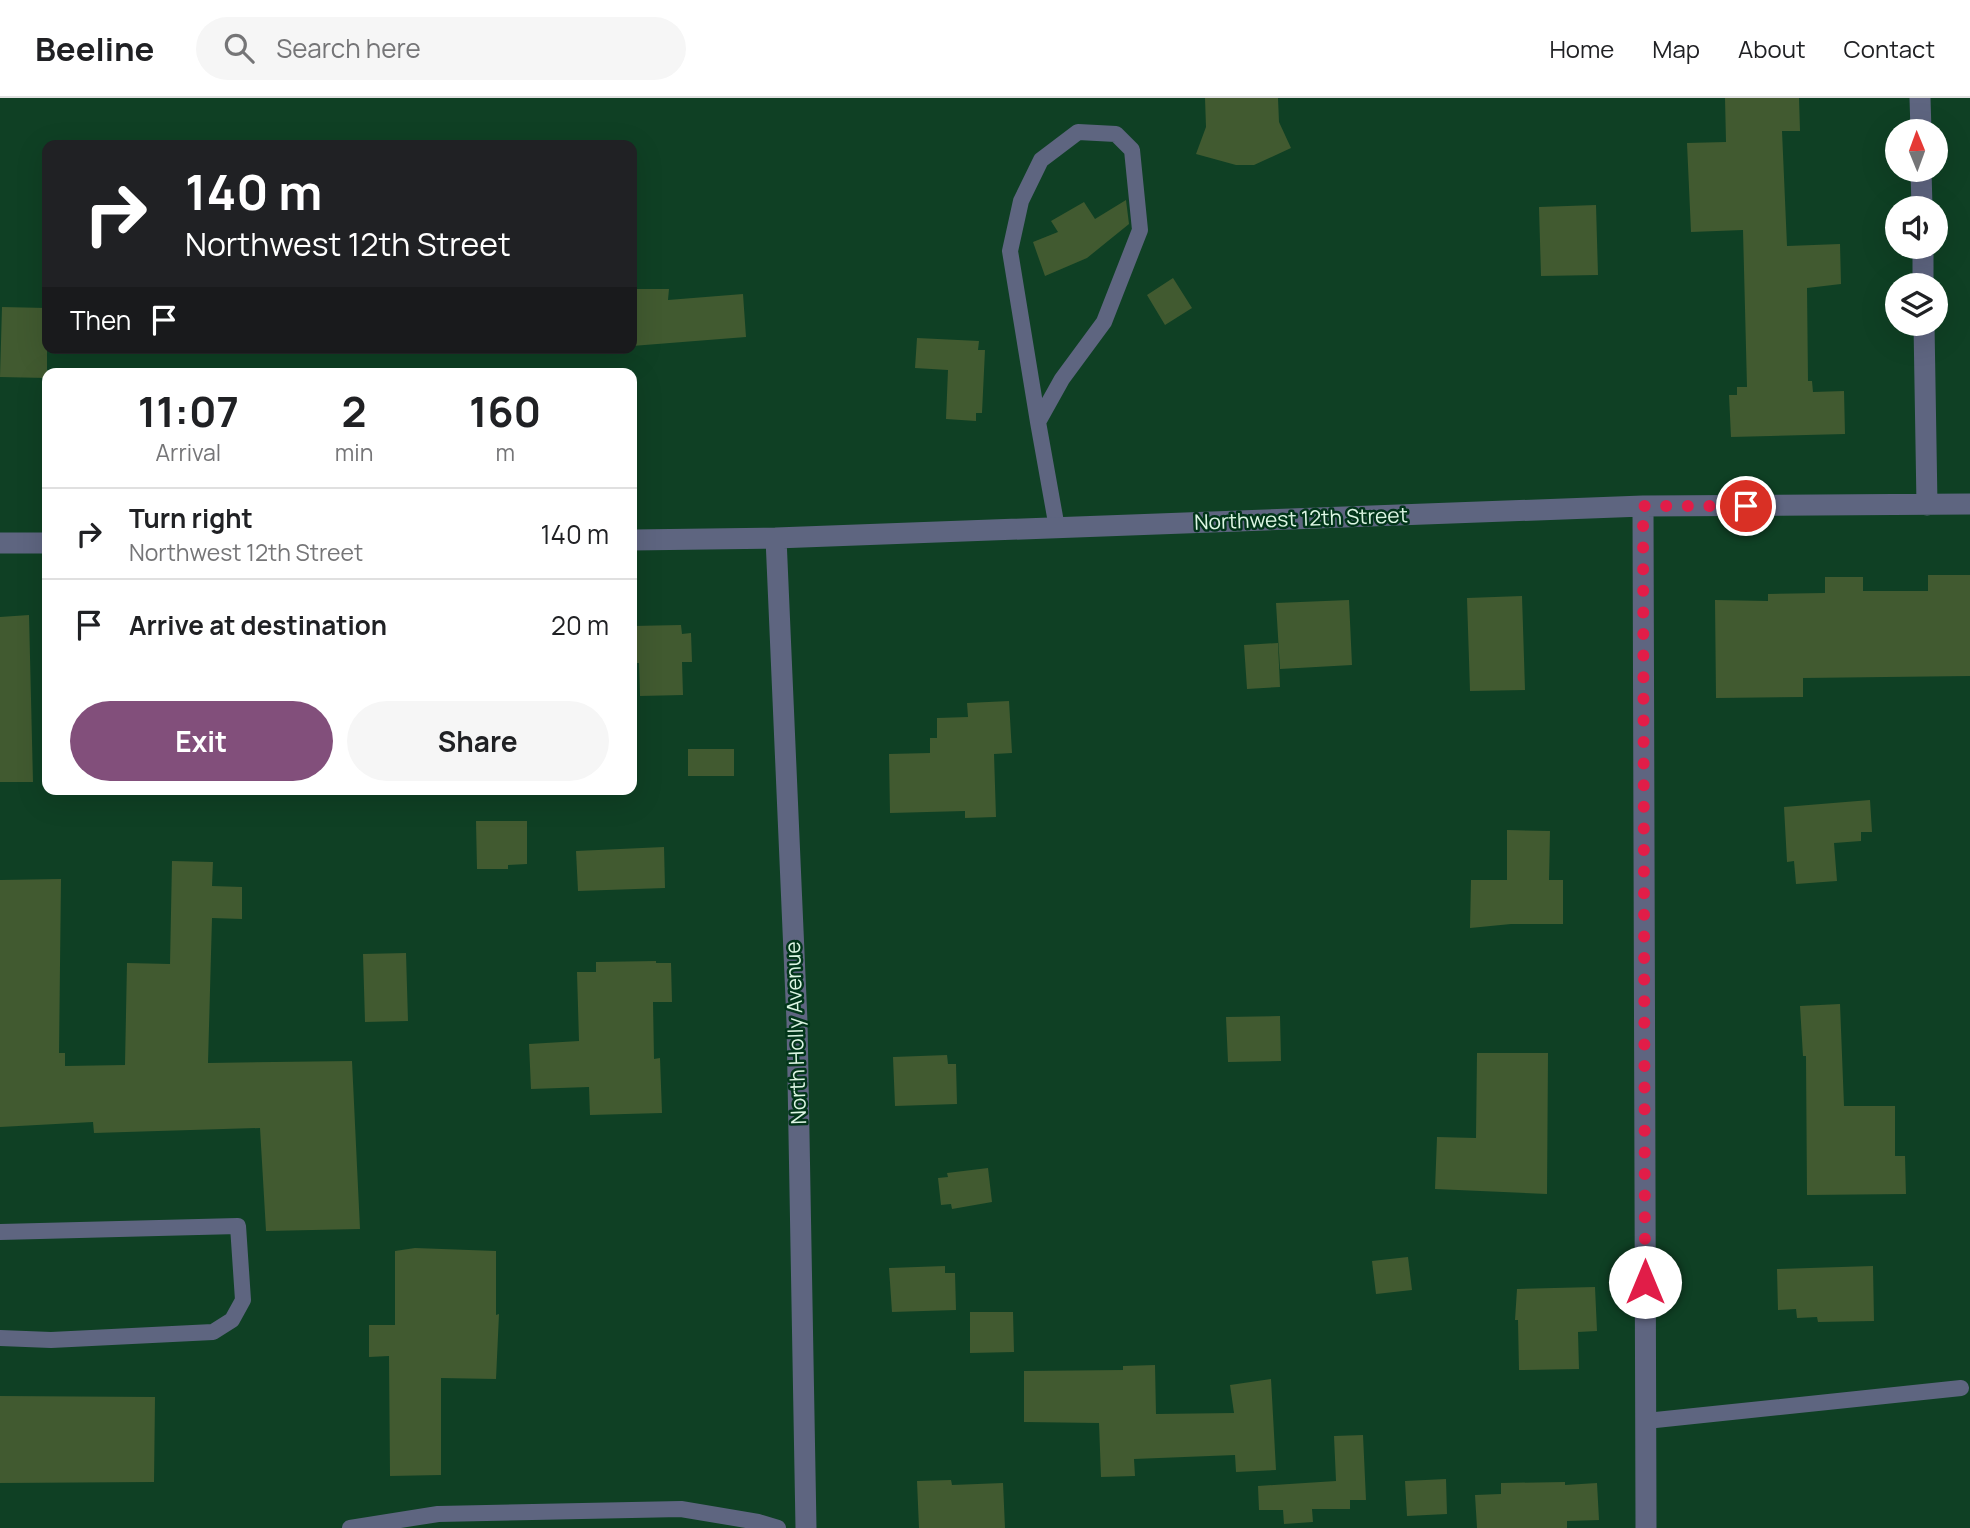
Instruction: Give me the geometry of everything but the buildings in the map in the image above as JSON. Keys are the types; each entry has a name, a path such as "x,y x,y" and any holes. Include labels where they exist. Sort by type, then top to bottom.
{"street":[{"path":"1920,98 1920,119"},
{"path":"1924,336 1927,505"},
{"name":"Northwest 12th Street","path":"637,540 776,538 1643,506 1970,504"},
{"path":"1643,506 1646,1528"},
{"name":"North Holly Avenue","path":"776,538 797,1022 806,1528"},
{"path":"0,543 42,543"}],"lane":[{"path":"1038,422 1062,379 1104,322 1140,230 1132,150 1116,134 1078,132 1041,160 1021,201 1010,251 1038,422 1056,528"},
{"path":"0,1232 238,1226 243,1300 232,1320 214,1332 51,1340 0,1338"},
{"path":"1646,1421 1961,1388"},
{"path":"351,1528 438,1514 681,1509 778,1528"}],"route":[{"path":"1645,1282 1643,506 1746,506"}]}
